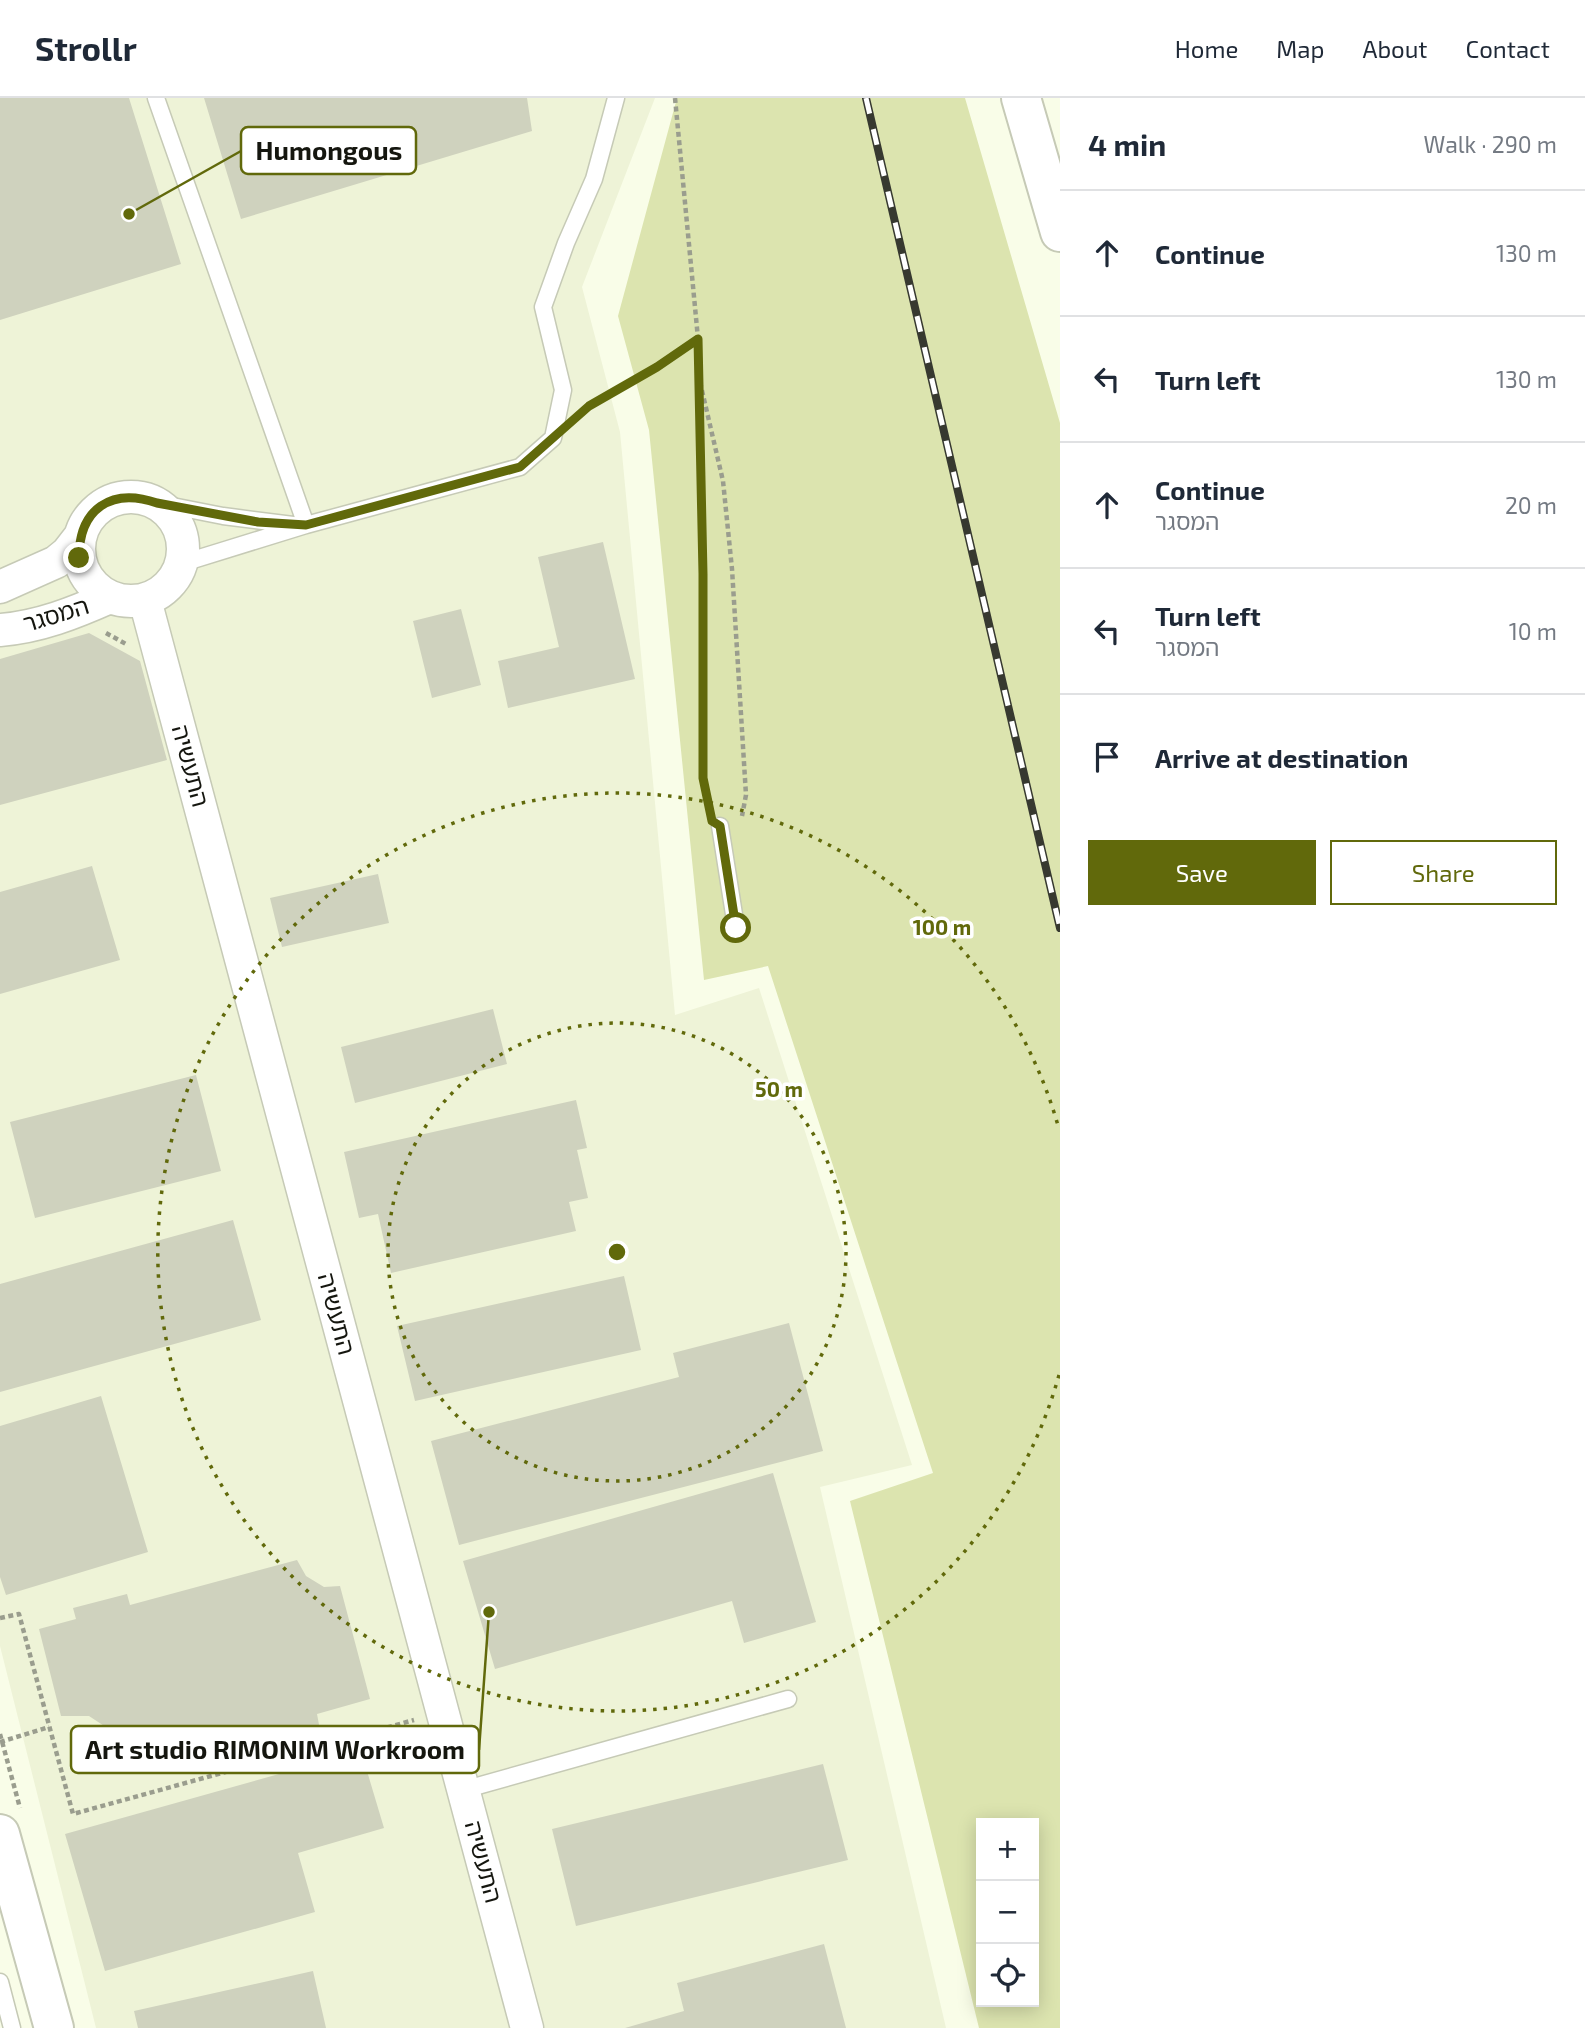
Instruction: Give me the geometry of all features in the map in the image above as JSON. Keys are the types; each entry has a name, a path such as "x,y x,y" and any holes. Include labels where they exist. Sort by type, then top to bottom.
{"main road":[{"path":"1021,98 1060,232"},
{"path":"0,1834 54,2028"}],"street":[{"name":"המסגר","path":"145,600 127,601 110,597 96,588 85,574 79,558 81,535 84,525 94,511 108,501 124,496 141,497 157,503"},
{"path":"145,600 162,592 175,579 183,563 184,546 180,528 171,514 157,503"},
{"name":"המסגר","path":"0,587 56,562 81,535"},
{"name":"המסגר","path":"0,630 24,628 49,621 81,611 110,597"},
{"name":"התעשיה","path":"145,600 527,2028"}],"lane":[{"path":"156,98 306,525"},
{"path":"183,563 306,525 520,467 552,438 563,390 543,307 566,243 594,179 616,98"},
{"path":"157,503 246,520 306,525"},
{"path":"720,826 736,928"},
{"path":"463,1790 788,1699"},
{"path":"0,1982 12,2028"}],"path":[{"path":"675,98 700,382 703,778 712,821 720,826 732,826 741,818 746,795 732,569 723,481 700,382"},
{"path":"552,438 589,406 657,367 698,339"},
{"path":"102,631 132,650"},
{"path":"0,1618 19,1614 73,1814 442,1712"},
{"path":"0,1742 49,1727"}],"shaded area":[{"path":"0,98 655,98 582,287 620,432 675,1015 759,988 912,1465 820,1487 946,2028 96,2028 0,1646"}],"green space":[{"path":"677,98 965,98 1060,423 1060,2028 979,2028 850,1501 933,1473 768,966 704,980 649,430 618,316"}],"building":[{"path":"0,98 129,98 181,264 0,320"},
{"path":"204,98 527,98 532,131 241,219"},
{"path":"603,542 635,679 508,708 498,661 559,647 538,557"},
{"path":"461,609 481,685 432,698 413,621"},
{"path":"89,633 140,661 167,760 0,805 0,659"},
{"path":"92,866 120,960 0,994 0,892"},
{"path":"378,874 389,923 282,947 270,898"},
{"path":"493,1009 507,1064 355,1103 341,1047"},
{"path":"196,1075 221,1171 35,1218 10,1122"},
{"path":"576,1100 587,1148 577,1150 588,1198 569,1202 576,1231 391,1273 378,1214 359,1218 344,1152"},
{"path":"233,1220 261,1320 0,1392 0,1284"},
{"path":"624,1276 641,1350 415,1401 397,1326"},
{"path":"789,1323 823,1451 459,1545 431,1441 679,1377 673,1353"},
{"path":"101,1396 148,1552 6,1595 0,1577 0,1426"},
{"path":"773,1473 816,1622 744,1643 732,1601 495,1669 463,1561"},
{"path":"297,1560 306,1576 324,1587 340,1586 370,1699 317,1714 320,1730 244,1751 240,1735 133,1761 121,1737 89,1716 61,1716 39,1629 76,1619 73,1608 127,1594 130,1605"},
{"path":"361,1751 384,1828 298,1853 315,1912 105,1971 65,1834"},
{"path":"823,1764 848,1860 576,1926 552,1829"},
{"path":"824,1944 846,2028 625,2028 684,2011 677,1983"},
{"path":"313,1971 326,2028 138,2028 134,2011"}],"railway":[{"path":"866,98 1060,928"}],"place":[{"name":"Humongous","path":"129,214"},
{"name":"Art studio RIMONIM Workroom","path":"489,1612"}],"route":[{"path":"79,558 79,541 84,525 91,515 108,501 124,496 141,497 157,503 258,522 306,525 520,467 589,406 657,367 698,339 703,574 703,778 712,821 720,826 736,928"}]}
